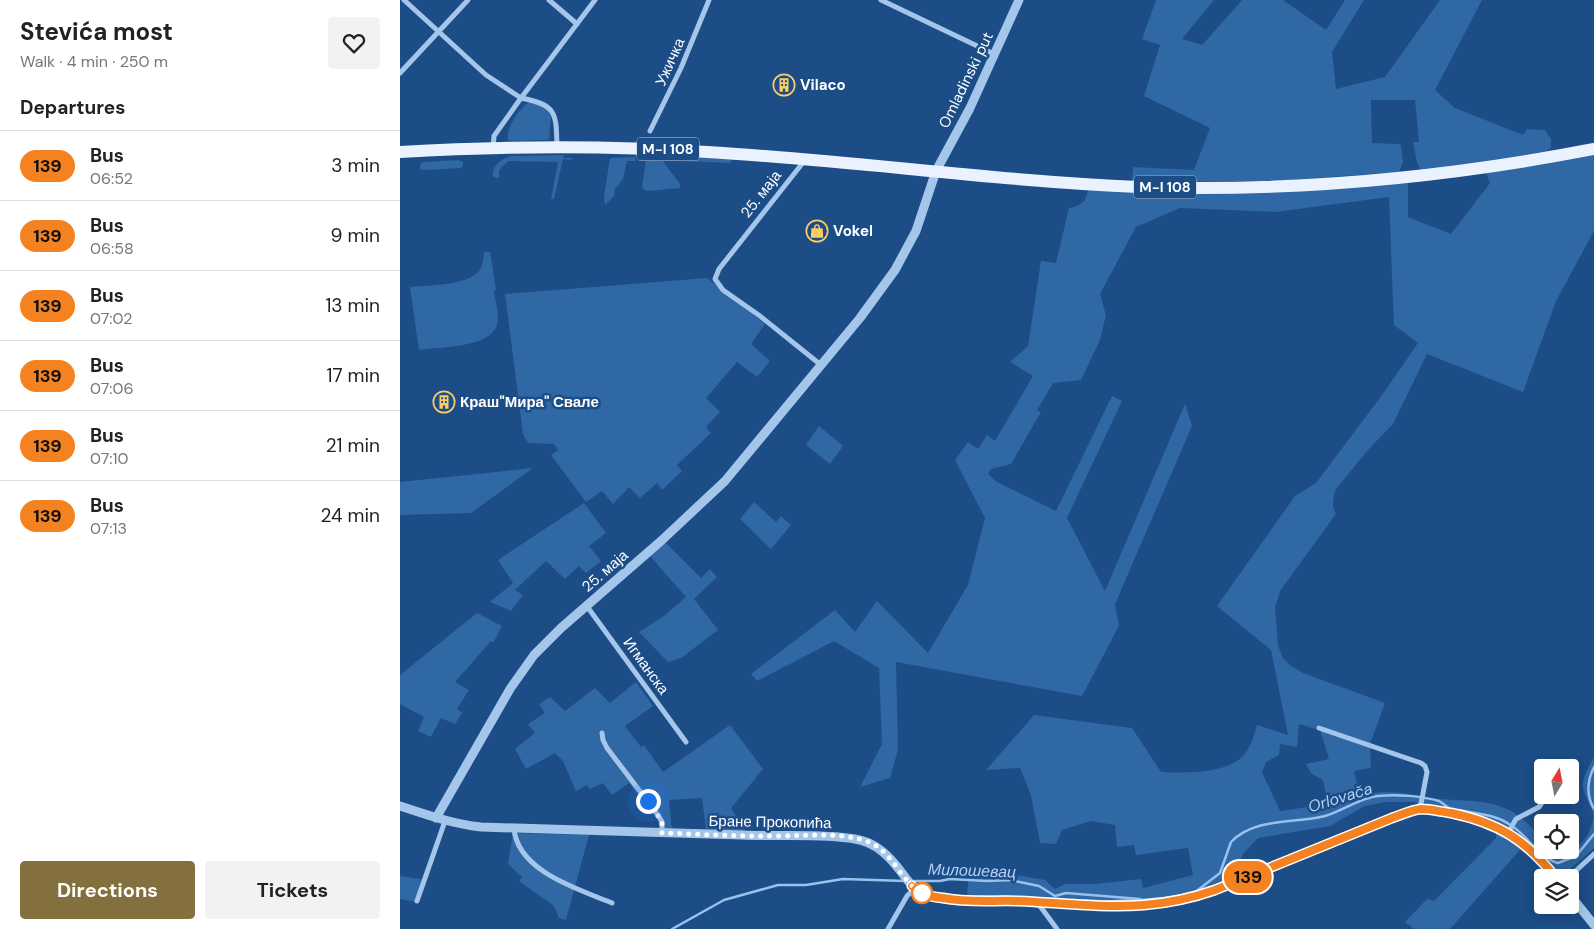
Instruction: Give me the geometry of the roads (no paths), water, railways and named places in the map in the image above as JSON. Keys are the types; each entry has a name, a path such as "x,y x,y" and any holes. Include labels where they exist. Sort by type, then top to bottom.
{"main road":[{"name":"M-I 108","path":"400,152 493,148 665,149 805,159 1069,183 1142,187 1279,186 1378,181 1540,159 1594,149"}],"street":[{"path":"404,0 486,75 521,98 538,101 551,109 555,116 557,148"},
{"path":"400,73 468,0"},
{"path":"549,0 577,24"},
{"path":"493,148 494,136 595,0"},
{"name":"Ужичка","path":"650,131 681,68 709,0"},
{"name":"Omladinski put","path":"936,172 970,108 1019,0"},
{"path":"884,1 994,54"},
{"name":"25. маја","path":"805,159 719,269 715,279 723,290 760,316 821,365"},
{"name":"25. маја","path":"436,818 494,714 523,669 556,633 586,605 661,541 725,481 860,318 895,270 916,231 936,172"},
{"name":"Игманска","path":"586,605 686,742"},
{"path":"1319,728 1426,766 1425,788 1421,805"},
{"path":"602,734 608,748 658,815 662,822 662,833"},
{"path":"1509,830 1516,819 1539,807 1541,804"},
{"path":"888,929 913,887 926,895 945,899 1102,905 1144,905 1198,896 1421,805 1509,830 1530,848 1548,869"},
{"name":"Бране Прокопића","path":"400,806 462,825 762,836 837,836 858,839 871,843 882,850 913,887"},
{"path":"416,901 445,821"},
{"path":"514,828 514,839 520,848 533,863 548,875 612,903"},
{"path":"1578,869 1594,854"},
{"path":"1037,902 1057,929"},
{"path":"1579,907 1594,926"}],"waterway":[{"name":"Orlovača","path":"1594,767 1588,788 1594,809"},
{"name":"Orlovača","path":"1194,893 1220,873 1231,842 1241,834 1263,825 1325,816 1364,799 1378,796 1401,795 1425,798 1439,801 1451,809"},
{"name":"Orlovača","path":"1459,810 1491,816 1503,821 1515,828 1544,856 1558,863 1576,856 1594,834"},
{"name":"Милошевац","path":"672,929 724,900 778,885 806,885 843,879 905,881"},
{"name":"Милошевац","path":"913,881 950,879 1010,880 1039,886 1055,896 1066,893 1140,899"}],"place":[{"name":"Vilaco","path":"784,85"},
{"name":"Vokel","path":"817,231"},
{"name":"Краш\"Мира\" Свале","path":"444,402"}]}
